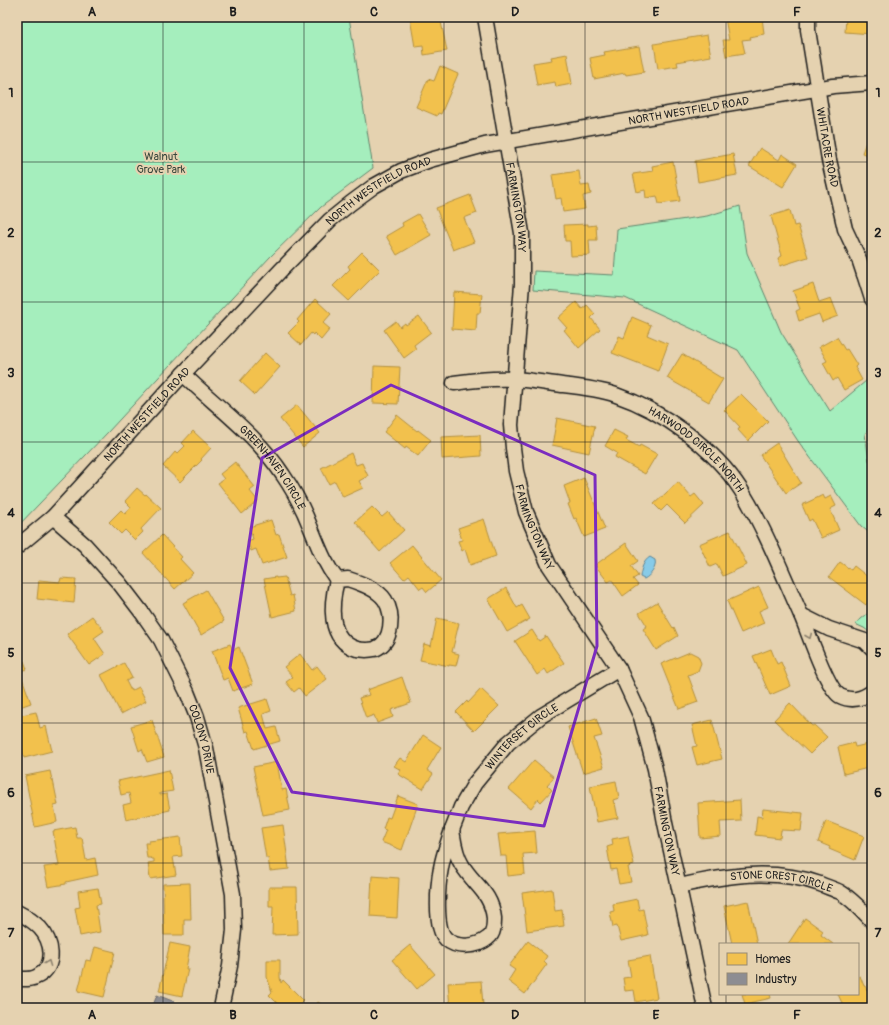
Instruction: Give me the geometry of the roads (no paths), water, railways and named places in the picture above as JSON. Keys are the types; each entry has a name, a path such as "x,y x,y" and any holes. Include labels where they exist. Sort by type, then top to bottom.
{"street":[{"name":"FARMINGTON WAY","path":"485,17 522,233 522,284 511,424 513,448 526,512 549,565 619,669 635,700 646,733 655,769 705,1008"},
{"name":"WHITACRE ROAD","path":"808,17 808,30 829,160 845,229 868,277 872,299"},
{"name":"NORTH WESTFIELD ROAD","path":"17,548 53,517 183,374 330,220 351,202 374,186 401,171 430,160 485,145 818,88 872,83"},
{"name":"GREENHAVEN CIRCLE","path":"183,374 270,455 301,505 326,565 337,580"},
{"name":"HARWOOD CIRCLE NORTH","path":"454,383 514,379 580,387 616,395 651,411 686,433 703,447 726,470 741,490 770,542 831,687 839,695 851,700 863,698 872,692"},
{"name":"COLONY DRIVE","path":"53,517 85,545 120,584 143,614 161,640 187,692 197,717 206,748 233,894 234,930 230,966 221,1008"},
{"path":"348,579 366,585 384,599 389,608 391,626 389,634 382,643 375,648 362,650 352,647 344,642 336,630 332,617 333,596 337,580 348,579"},
{"path":"801,615 830,629 865,641 872,648"},
{"name":"WINTERSET CIRCLE","path":"452,830 456,854 468,874 486,894 494,919 493,931 489,938 467,946 457,946 446,939 441,930 438,898 440,870 452,830 461,808 475,783 508,743 541,716 619,669"},
{"name":"STONE CREST CIRCLE","path":"679,886 706,879 748,874 769,874 795,877 840,892 872,921"},
{"path":"17,912 40,928 48,941 51,952 51,961 47,969 38,976 28,980 17,979"}],"water":[{"path":"650,557 655,560 655,566 651,574 644,579 640,577 642,569 644,563"}],"park label":[{"name":"Walnut Grove Park","path":"161,162"}]}
